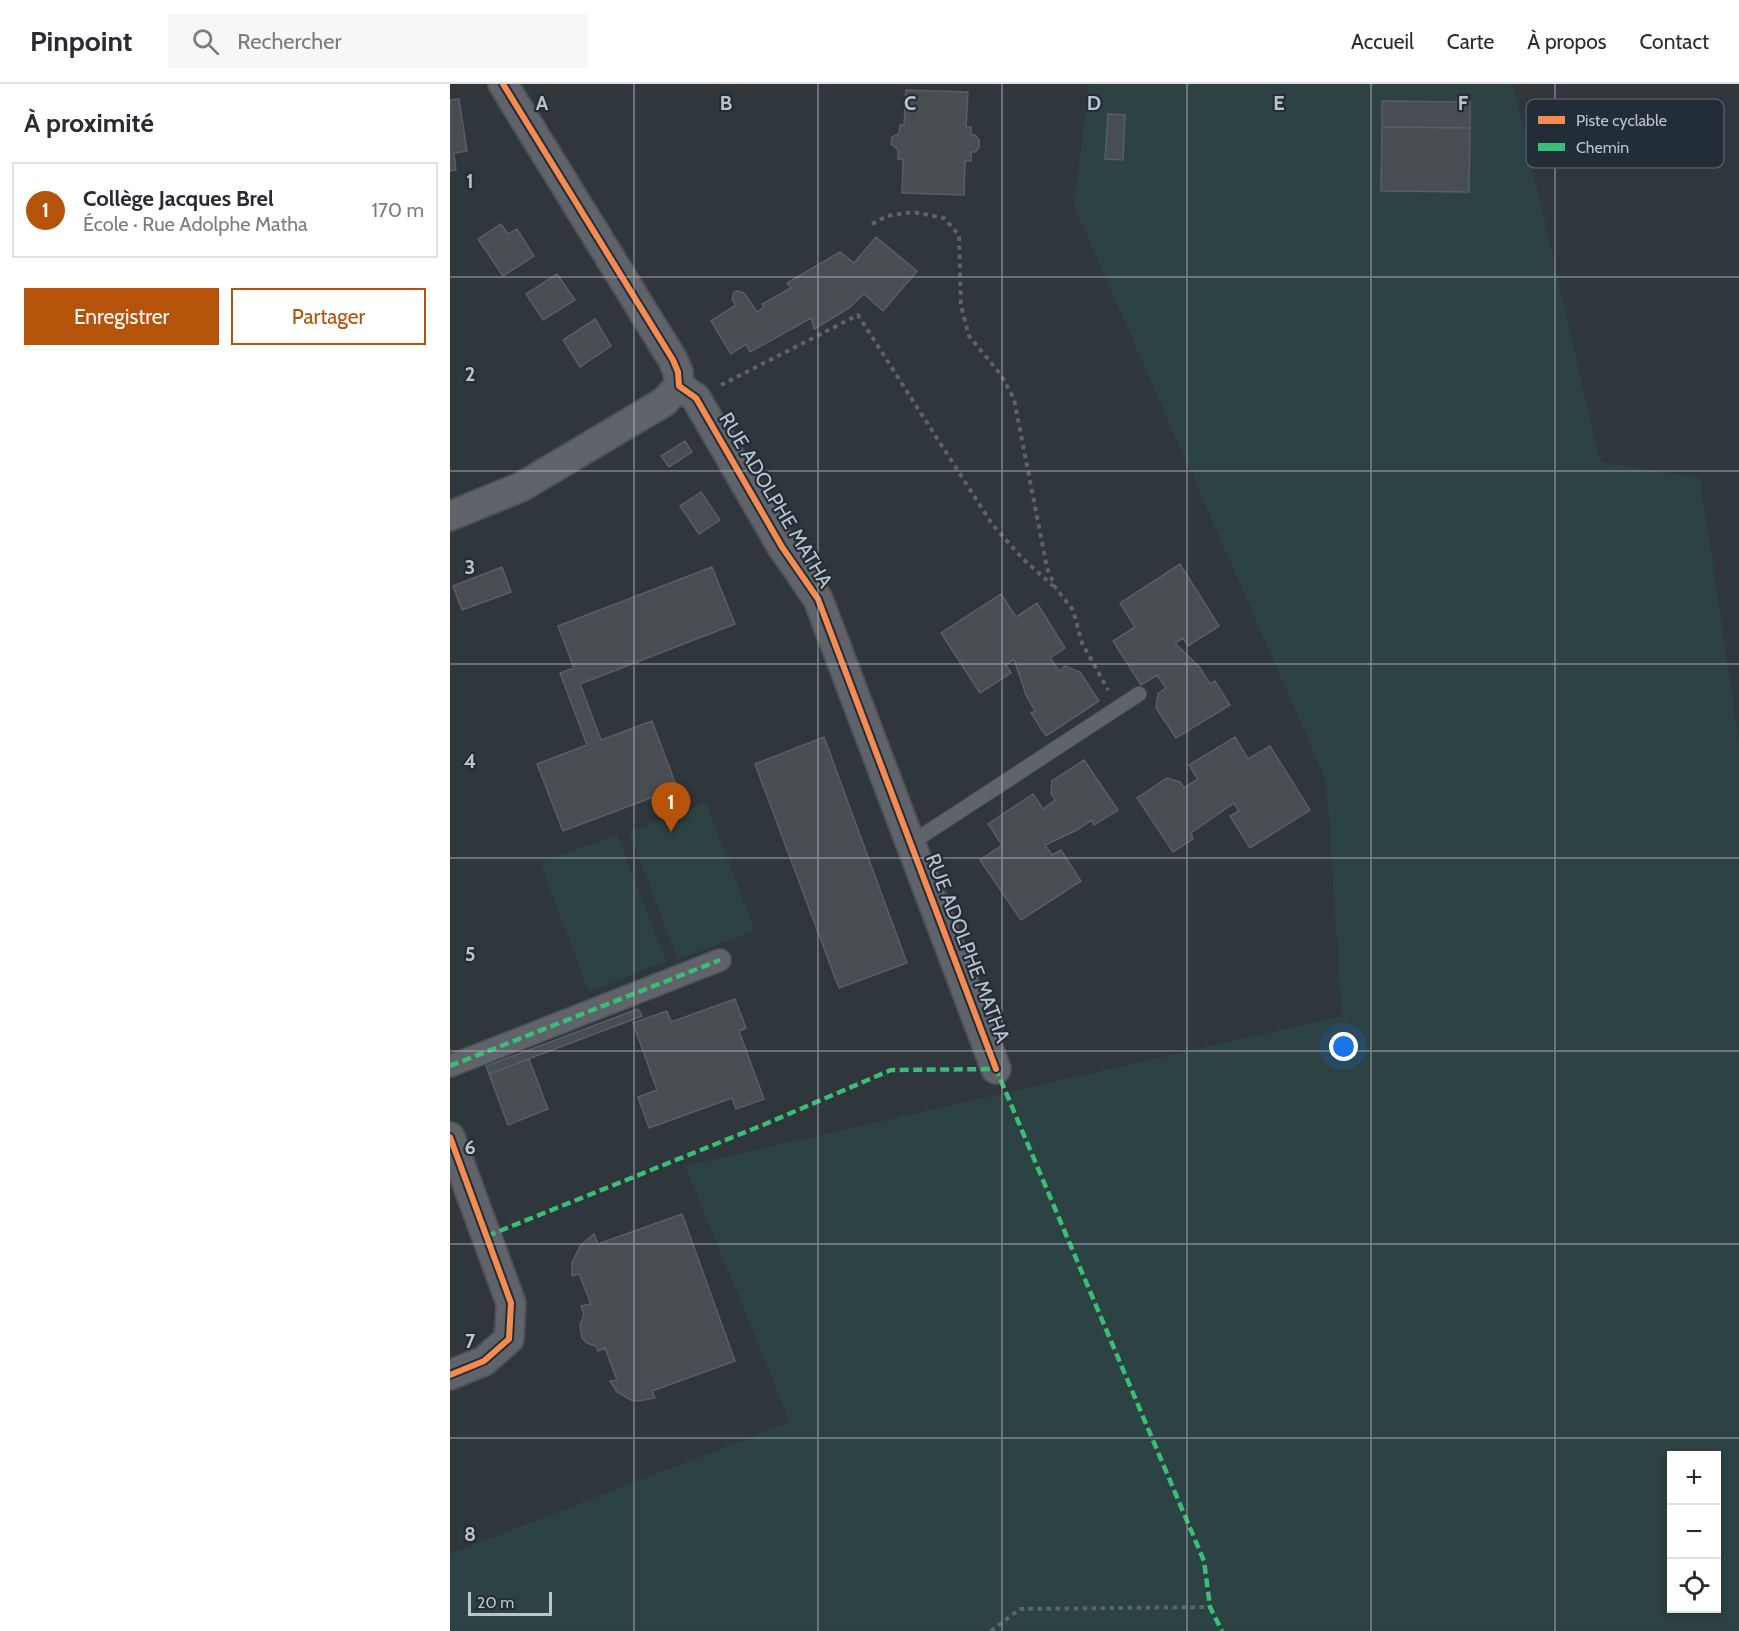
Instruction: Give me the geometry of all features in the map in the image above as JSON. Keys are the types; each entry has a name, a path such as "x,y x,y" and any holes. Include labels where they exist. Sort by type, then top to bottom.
{"street":[{"name":"RUE ADOLPHE MATHA","path":"503,84 673,360 687,392 782,547 818,599 996,1069"},
{"path":"450,516 521,487 664,402 687,392"},
{"path":"450,1066 720,960"},
{"path":"450,1137 511,1303 509,1339 484,1361 450,1375"}],"lane":[{"path":"911,843 1139,694"}],"path":[{"path":"872,224 887,216 913,212 944,218 959,235 961,306 969,336 1001,375 1014,399 1047,567 1055,587"},
{"path":"687,392 858,315 992,524 1022,558 1055,587 1073,610 1082,643 1118,708"},
{"path":"991,1631 1020,1609 1210,1606"}],"green space":[{"path":"1089,84 1513,84 1526,140 1526,168 1532,168 1600,462 1700,478 1739,741 1739,1631 450,1631 450,1554 790,1422 685,1166 1342,1016 1326,780 1074,206"},
{"path":"706,803 755,930 678,960 629,832"},
{"path":"617,835 666,961 589,992 540,863"}],"building":[{"path":"906,90 968,92 966,127 971,127 971,135 975,135 979,140 979,148 971,152 971,161 965,161 964,195 902,193 903,159 898,159 898,150 891,144 892,137 899,134 900,125 904,125"},
{"path":"459,99 467,151 454,153 456,170 450,171 450,100"},
{"path":"1382,101 1470,102 1470,128 1382,127"},
{"path":"1108,114 1125,115 1123,160 1105,159"},
{"path":"1382,127 1470,128 1469,192 1381,191"},
{"path":"501,224 508,234 517,229 534,256 503,276 478,239"},
{"path":"876,237 917,271 883,311 864,294 849,308 814,329 811,318 750,352 746,344 731,354 711,321 736,305 732,299 734,292 744,293 757,312 764,307 762,304 791,288 787,283 840,252 854,263"},
{"path":"557,274 575,300 543,320 526,294"},
{"path":"595,319 611,346 580,367 563,340"},
{"path":"685,441 692,452 669,467 661,456"},
{"path":"701,492 720,520 699,534 680,506"},
{"path":"1180,564 1219,626 1188,646 1183,638 1175,643 1200,668 1210,684 1215,681 1230,705 1176,738 1156,708 1158,694 1166,688 1157,675 1141,685 1113,641 1135,627 1120,603"},
{"path":"502,567 511,592 462,610 453,586"},
{"path":"712,567 735,624 580,684 601,740 652,721 677,788 563,831 537,764 587,745 560,673 574,668 558,626"},
{"path":"1001,594 1016,617 1037,603 1065,648 1050,658 1059,671 1065,666 1080,672 1099,701 1046,736 1031,713 1035,711 1026,695 1014,659 1006,665 1011,673 980,693 941,633"},
{"path":"824,737 907,963 839,988 755,764"},
{"path":"1235,737 1248,759 1270,746 1310,810 1250,848 1230,816 1239,811 1234,803 1191,833 1193,839 1173,852 1137,798 1167,778 1180,782 1184,788 1198,779 1189,765"},
{"path":"1084,760 1118,810 1094,825 1092,820 1045,845 1052,855 1061,850 1081,881 1021,920 980,860 1002,845 988,824 1033,794 1043,809 1055,800 1051,793 1052,781"},
{"path":"735,999 746,1028 739,1031 764,1099 736,1109 732,1098 649,1128 638,1097 657,1090 633,1023 667,1011 671,1022"},
{"path":"638,1009 642,1016 489,1074 486,1066"},
{"path":"529,1059 548,1109 508,1125 489,1074"},
{"path":"682,1214 735,1361 652,1391 655,1398 631,1400 617,1392 610,1381 617,1380 605,1348 598,1351 596,1346 587,1343 582,1338 580,1325 584,1314 581,1306 591,1304 579,1274 572,1276 572,1263 580,1246 594,1234 598,1244"}],"marked path":[{"path":"450,1066 720,960"},
{"path":"487,1236 763,1125 891,1070 996,1069 1204,1561 1210,1607 1222,1631"}],"cycle path":[{"path":"503,84 673,360 678,372 679,386 696,398 782,547 818,599 996,1069"},
{"path":"450,1137 511,1303 509,1339 484,1361 450,1375"}],"place":[{"name":"Collège Jacques Brel","path":"671,832"}]}
